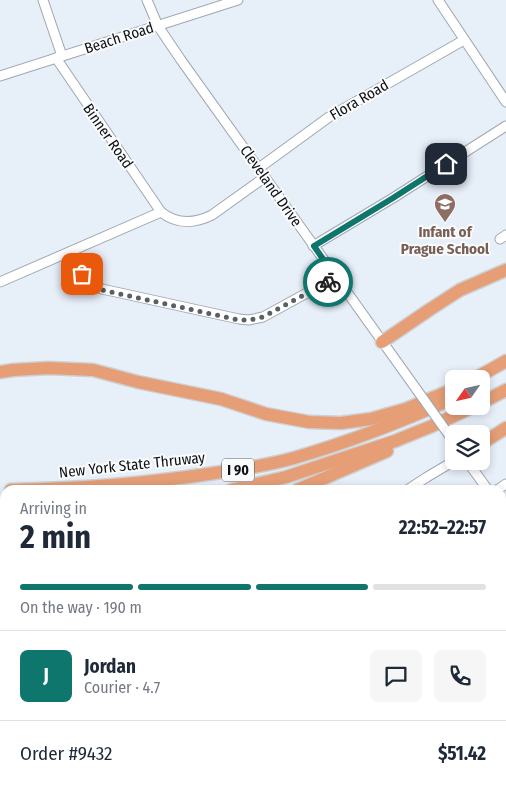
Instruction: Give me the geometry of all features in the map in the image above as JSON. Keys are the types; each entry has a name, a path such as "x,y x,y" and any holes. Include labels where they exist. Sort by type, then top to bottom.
{"highway":[{"path":"382,342 460,290 506,270"},
{"path":"490,370 506,362"},
{"path":"0,372 49,368 93,370 138,382 221,399 266,414 317,422 341,423 371,419 406,409 445,393"},
{"path":"490,379 506,371"},
{"path":"490,398 506,390"},
{"name":"New York State Thruway","path":"111,485 176,479 282,460 350,441 445,402"},
{"name":"I 90","path":"252,485 286,477 395,440 456,415"},
{"path":"308,485 395,447 432,426"},
{"path":"490,438 506,428"}],"street":[{"name":"Binner Road","path":"43,0 59,57 161,212"},
{"name":"Cleveland Drive","path":"147,0 158,26 445,429"},
{"name":"Beach Road","path":"0,76 238,0"},
{"path":"438,0 506,102"},
{"name":"Flora Road","path":"259,168 329,117 464,40"},
{"path":"314,246 506,126"},
{"path":"0,282 161,212 173,220 194,222 203,219 212,215 265,177"},
{"path":"69,253 82,274 102,290 239,320 263,317 336,278"},
{"path":"415,485 445,466"},
{"path":"474,470 484,485"}],"way so far":[{"path":"82,274 102,290 239,320 263,317 328,282"}],"place":[{"name":"Infant of Prague School","path":"445,223"}],"route":[{"path":"328,282 336,278 314,246 446,164"}]}
